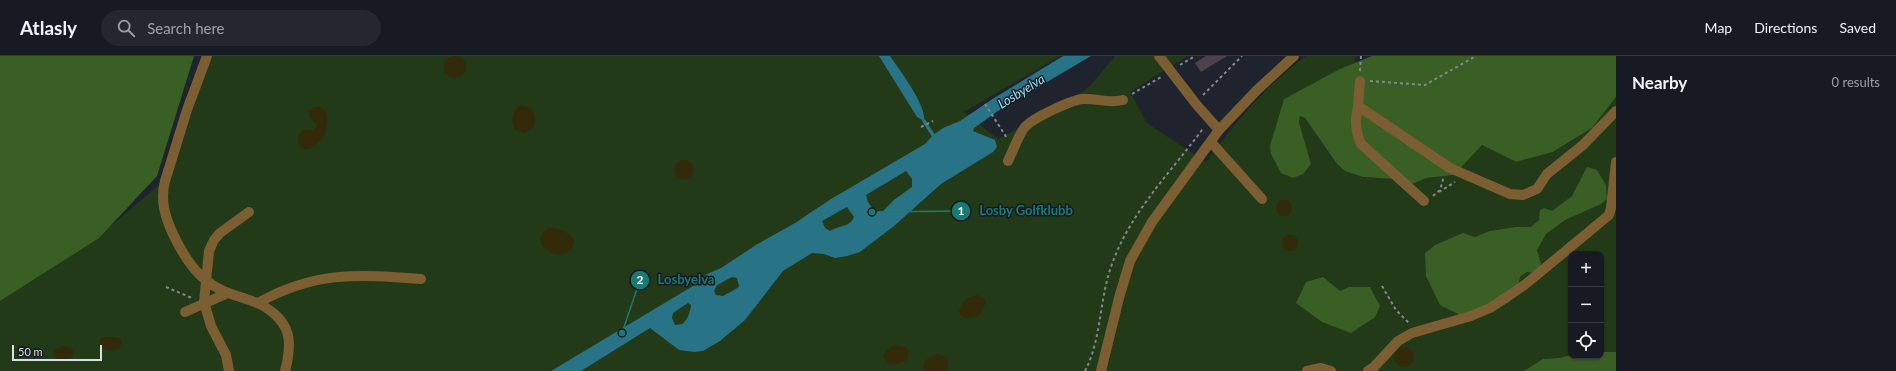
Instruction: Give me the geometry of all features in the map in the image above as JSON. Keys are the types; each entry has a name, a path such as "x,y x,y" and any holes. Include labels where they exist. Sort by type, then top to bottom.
{"street":[{"path":"207,56 187,110 162,192 165,212 179,246 192,266 206,281 228,293 258,303 274,313 287,332 289,348 285,371"},
{"path":"1159,56 1196,104 1219,130"},
{"path":"1101,371 1118,298 1130,261 1152,222 1219,130 1257,90 1294,56"},
{"path":"1360,81 1355,121 1356,132 1361,144 1424,201"},
{"path":"1008,160 1024,127 1054,110 1073,101 1084,99 1111,103 1123,100"},
{"path":"1358,106 1445,165 1510,194 1522,196 1537,189 1547,174 1583,145 1616,111"},
{"path":"1211,142 1262,199"},
{"path":"1368,371 1374,367 1398,341 1419,331 1471,316 1490,308 1527,283 1609,215 1616,162"},
{"path":"230,371 226,355 211,326 204,302 209,251 214,240 220,233 249,212"},
{"path":"258,303 276,292 304,282 323,278 368,275 421,279"},
{"path":"185,312 204,302 228,293"},
{"path":"1307,371 1321,368 1332,371"}],"path":[{"path":"1123,100 1195,56"},
{"path":"1196,104 1242,56"},
{"path":"1361,56 1360,81 1425,85 1476,56"},
{"path":"985,104 1014,150"},
{"path":"922,128 933,121"},
{"path":"1438,193 1442,184 1445,165"},
{"path":"1424,201 1469,175"},
{"path":"1382,286 1396,310 1419,331"},
{"path":"166,287 204,302"}],"green space":[{"path":"0,56 194,56 157,176 99,238 0,301"},
{"path":"211,56 1060,56 964,112 998,139 1054,110 1088,88 1115,56 1188,56 1130,92 1147,123 1206,162 1228,133 1264,92 1291,67 1306,56 1356,56 1355,63 1284,99 1271,154 1281,173 1311,164 1299,122 1300,116 1305,118 1337,164 1345,171 1363,177 1394,179 1410,185 1426,178 1454,175 1482,145 1516,162 1553,152 1592,128 1616,97 1616,352 1604,352 1604,251 1568,251 1568,356 1543,359 1524,371 0,371 0,301 95,239 170,176"},
{"path":"1372,56 1616,56 1616,97 1592,128 1553,152 1516,162 1482,145 1454,175 1426,178 1410,185 1394,179 1363,177 1345,171 1337,164 1305,118 1300,116 1299,122 1311,164 1303,174 1293,178 1281,173 1271,154 1270,146 1284,99 1340,69"},
{"path":"1587,167 1597,170 1606,185 1607,199 1601,204 1565,220 1546,234 1537,250 1541,264 1537,273 1527,272 1520,277 1518,286 1502,299 1462,316 1440,305 1426,276 1425,253 1435,245 1463,233 1475,237 1490,231 1516,227 1531,227 1539,220 1540,210 1544,208 1552,211 1572,196"},
{"path":"1323,277 1340,291 1349,287 1370,287 1380,306 1375,317 1351,333 1322,322 1296,303 1306,282"},
{"path":"1604,352 1616,352 1616,371 1524,371 1543,359 1568,356 1568,359 1604,359"}],"sand":[{"path":"455,56 459,57 465,63 465,71 459,77 455,78 451,77 445,71 444,67 445,63 451,57"},
{"path":"522,105 532,110 535,116 534,127 525,133 515,130 512,119 517,107"},
{"path":"315,107 319,107 326,111 326,130 320,142 315,146 303,149 298,143 298,137 302,130 314,130 317,126 309,115 309,111"},
{"path":"684,160 691,163 694,170 691,177 684,180 677,177 674,170 677,163"},
{"path":"1284,200 1291,205 1292,208 1287,215 1284,216 1277,211 1276,208 1281,201"},
{"path":"548,228 564,231 572,237 574,241 570,250 558,254 546,250 540,240 542,234"},
{"path":"1290,235 1296,237 1298,243 1296,249 1290,251 1284,249 1282,243 1284,237"},
{"path":"977,295 985,299 982,312 976,317 963,317 959,312 961,305 971,297"},
{"path":"102,337 119,338 122,342 119,349 108,351 100,346 99,341"},
{"path":"895,345 906,347 909,355 905,361 901,363 888,363 884,356 886,351"},
{"path":"64,346 73,350 73,356 65,361 56,359 53,352"},
{"path":"1404,347 1411,350 1414,357 1411,364 1404,367 1397,364 1394,357 1397,350"},
{"path":"939,354 948,358 948,367 945,371 924,371 925,361"}],"water":[{"path":"879,56 890,56 900,70 917,97 924,114 924,121 917,117"},
{"path":"1063,56 1091,56 998,111 974,128 973,131 995,140 997,147 993,152 941,184 894,226 860,252 835,258 824,254 812,253 783,271 745,320 720,341 703,351 694,352 679,350 650,328 581,371 551,371 693,286 707,274 721,268 756,245 795,223 831,199 925,144 933,135 943,128 960,121 991,100","holes":["906,171 912,179 912,187 894,200 883,211 875,212 868,202 866,195","847,207 854,217 847,225 830,231 825,228 822,221","732,277 737,278 739,287 723,296 716,295 714,291 717,285","688,303 691,305 687,318 682,324 675,325 672,318 673,313"]}],"building":[{"path":"1206,56 1227,56 1201,72 1195,63"}],"waterway":[{"path":"924,121 933,135"}],"place":[{"name":"Losby Golfklubb","path":"872,212"},
{"name":"Losbyelva","path":"622,333"}]}
